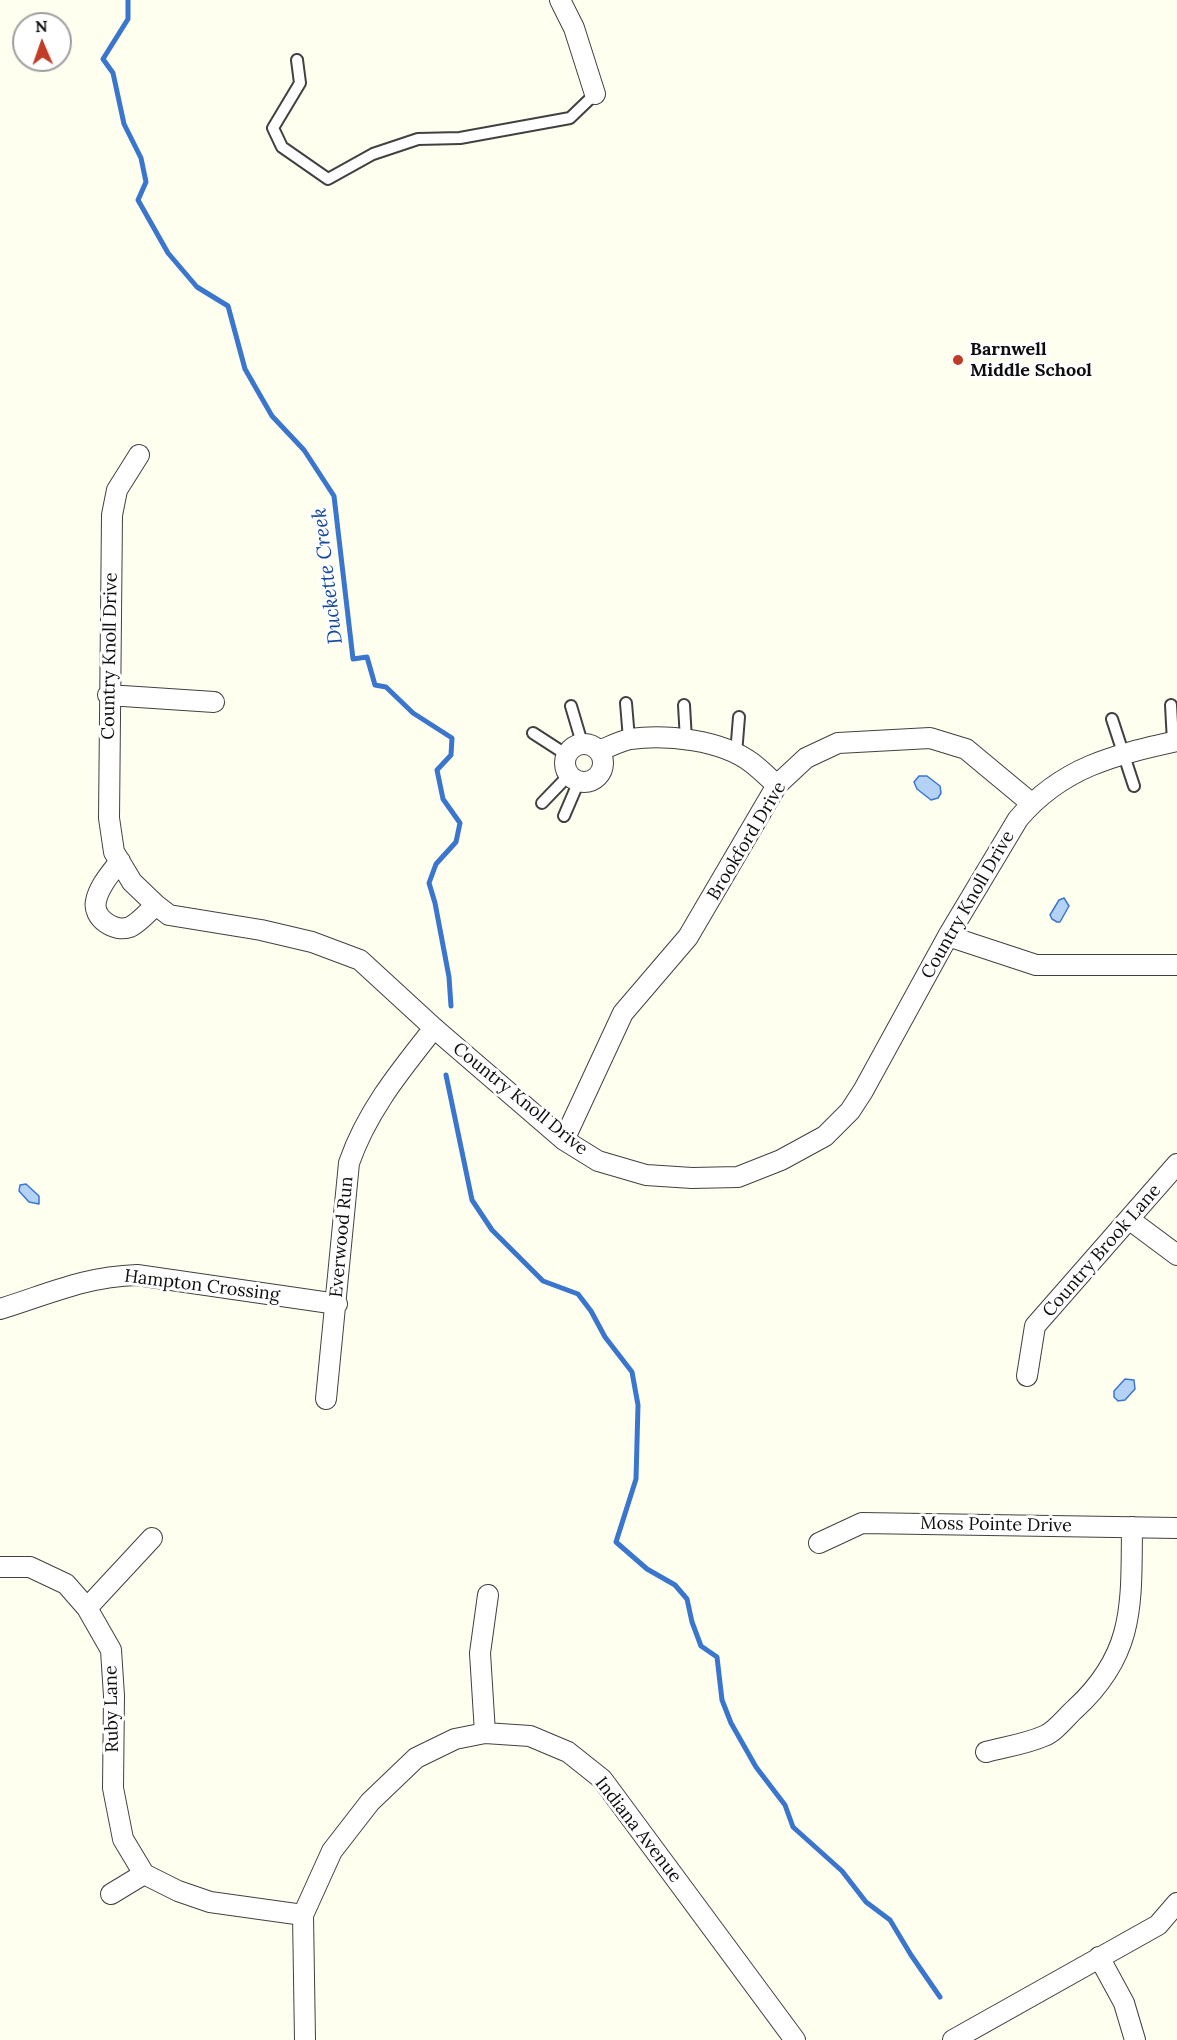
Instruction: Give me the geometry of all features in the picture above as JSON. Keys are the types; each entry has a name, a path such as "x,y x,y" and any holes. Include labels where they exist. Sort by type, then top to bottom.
{"street":[{"path":"560,0 574,28 595,94"},
{"name":"Country Knoll Drive","path":"139,455 117,490 112,516 108,695 109,818 114,852 132,882 169,915 271,932 312,942 360,960 434,1028 564,1140 598,1161 646,1175 669,1178 738,1177 781,1160 825,1136 850,1111 863,1091 948,936 998,856 1018,819 1031,803 1049,788 1106,758 1175,741"},
{"path":"108,695 214,702"},
{"name":"Brookford Drive","path":"564,1140 623,1013 688,937 777,785 806,758 838,743 910,737 930,738 966,750 1031,803"},
{"path":"583,750 604,765 599,776 588,782 574,778 565,766 583,750 629,739 686,740 724,749 751,762 777,785"},
{"path":"120,861 104,882 96,900 95,910 100,919 114,927 130,927 156,905"},
{"path":"948,936 1036,965 1177,965"},
{"name":"Everwood Run","path":"326,1399 349,1163 358,1137 388,1086 434,1028"},
{"name":"Country Brook Lane","path":"1027,1376 1035,1326 1177,1164"},
{"path":"1130,1220 1177,1256"},
{"name":"Hampton Crossing","path":"0,1309 76,1282 109,1276 137,1275 337,1304"},
{"name":"Moss Pointe Drive","path":"819,1543 862,1523 1177,1528"},
{"path":"986,1752 1046,1736 1090,1695 1107,1672 1125,1638 1131,1609 1132,1527"},
{"path":"87,1608 152,1538"},
{"name":"Ruby Lane","path":"0,1567 30,1567 66,1584 87,1608 111,1650 114,1696 113,1788 123,1839 144,1874"},
{"path":"485,1733 480,1653 488,1595"},
{"name":"Indiana Avenue","path":"305,2040 303,1915 332,1851 370,1802 416,1758 454,1739 485,1733 530,1736 568,1752 602,1779 795,2040"},
{"path":"111,1894 144,1874 178,1892 210,1902 303,1915"},
{"path":"953,2040 1158,1925 1177,1903"},
{"path":"1099,1957 1124,2003 1135,2040"}],"lane":[{"path":"297,60 300,83 273,128 282,147 328,179 373,154 418,139 460,138 570,118 595,94"},
{"path":"626,703 629,739"},
{"path":"684,705 686,740"},
{"path":"1171,705 1175,741"},
{"path":"570,706 583,750"},
{"path":"735,754 739,717"},
{"path":"1112,719 1134,786"},
{"path":"533,733 583,750"},
{"path":"542,802 574,778"},
{"path":"564,816 574,778"}],"water":[{"path":"919,776 927,776 940,786 941,793 938,798 931,800 917,789 914,782"},
{"path":"1064,898 1069,906 1060,922 1057,922 1050,915 1059,900"},
{"path":"26,1184 39,1196 39,1204 29,1202 19,1191 20,1185"},
{"path":"1125,1379 1134,1380 1135,1389 1125,1400 1118,1401 1114,1397 1114,1391"}],"waterway":[{"name":"Duckette Creek","path":"128,0 128,19 103,59 113,73 124,124 141,158 146,182 138,200 168,253 197,287 228,306 245,369 272,416 304,450 334,496 353,659 367,657 375,685 386,687 413,713 452,738 451,755 437,770 443,799 460,823 456,842 436,864 429,883 449,977 451,1006"},
{"name":"Duckette Creek","path":"446,1075 472,1200 492,1230 543,1281 578,1294 591,1311 605,1337 632,1372 638,1405 636,1479 616,1542 647,1569 675,1585 687,1599 701,1646 717,1657 722,1700 731,1723 756,1767 785,1805 793,1827 842,1871 866,1902 890,1920 940,1997"}],"place":[{"name":"Barnwell Middle School","path":"958,360"}]}
